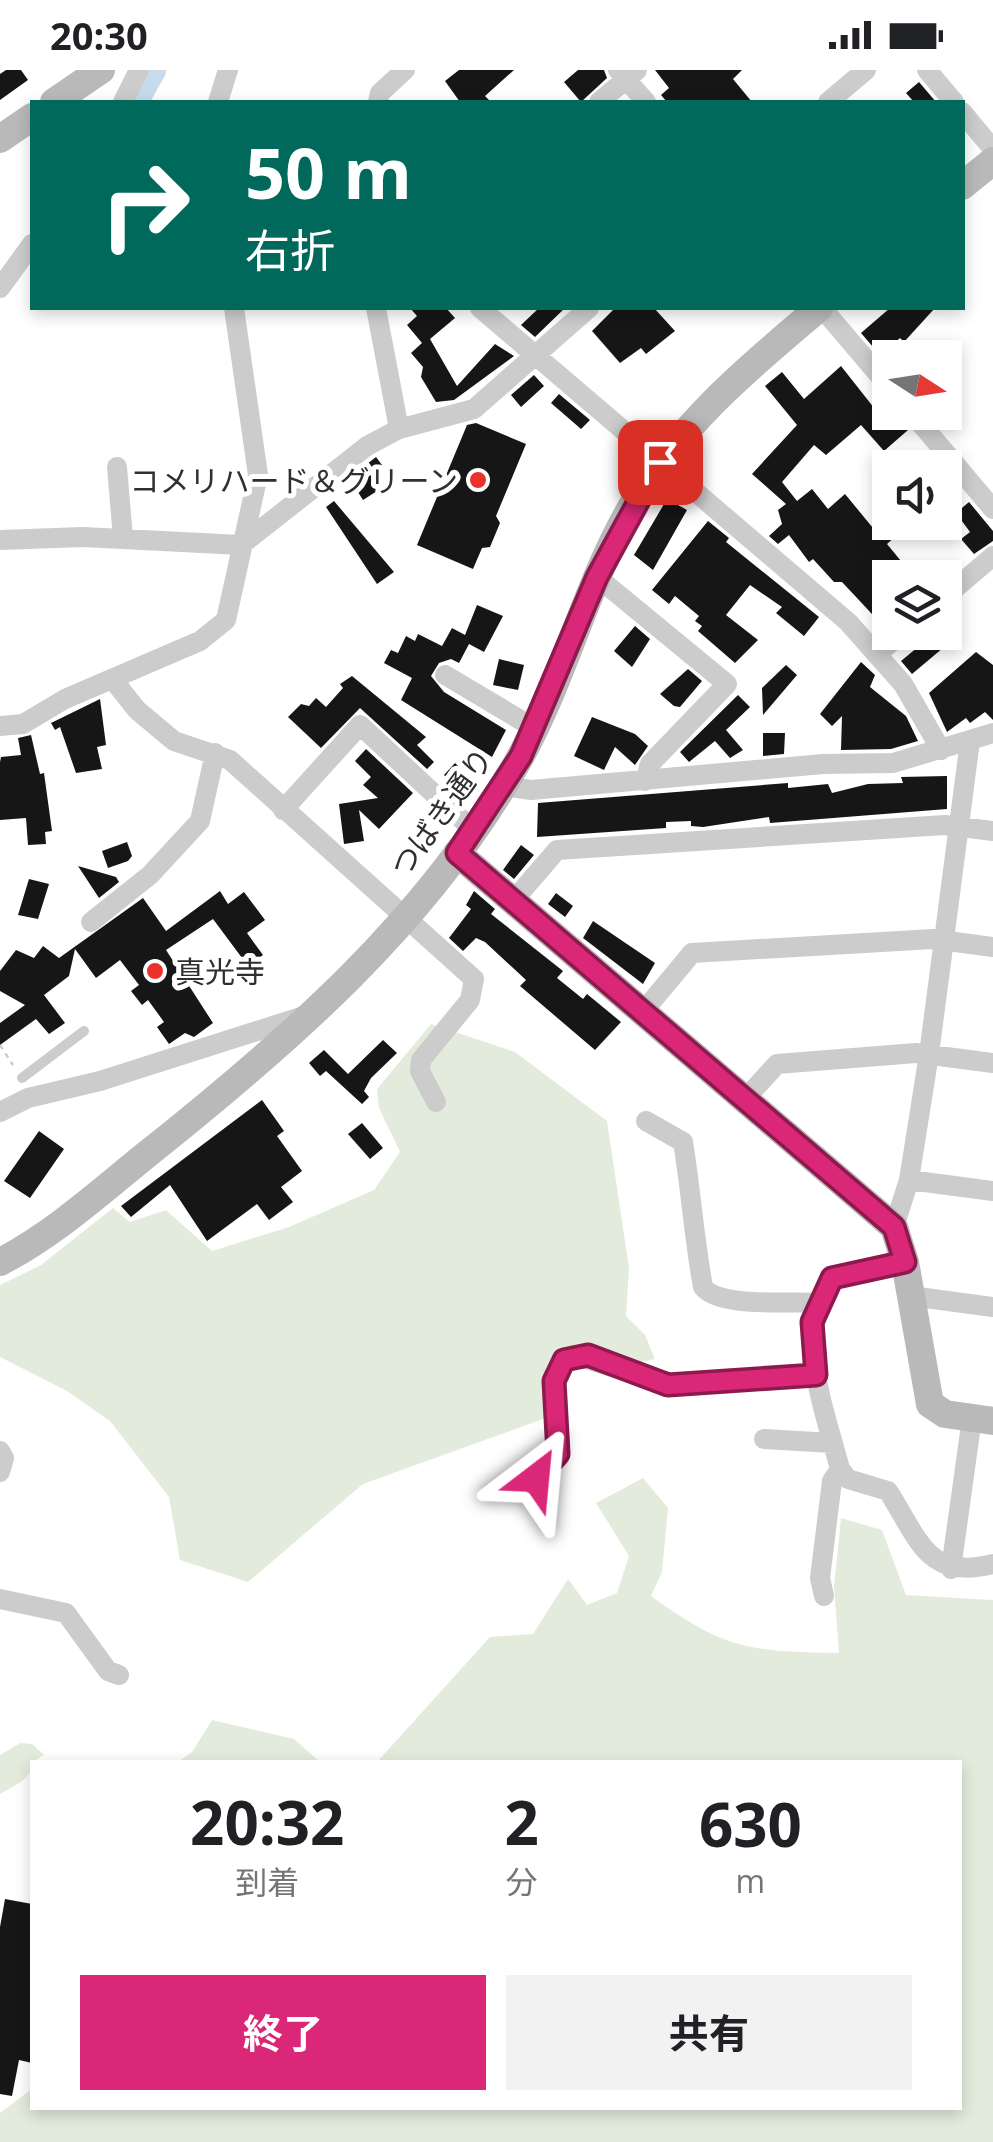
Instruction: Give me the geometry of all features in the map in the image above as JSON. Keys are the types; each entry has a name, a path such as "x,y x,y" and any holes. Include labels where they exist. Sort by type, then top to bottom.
{"main road":[{"path":"57,100 101,70"},
{"path":"1,137 30,118"},
{"path":"965,183 993,160"},
{"name":"つばき通り","path":"0,1262 62,1224 320,1011 404,916 465,842 504,786 534,728 597,577 660,462 725,388 818,310"},
{"path":"465,842 513,902 894,1227 905,1262 930,1404 937,1412 982,1420"}],"street":[{"path":"123,100 139,70"},
{"path":"219,100 228,70"},
{"path":"378,100 380,93 405,70"},
{"path":"830,100 866,70"},
{"path":"927,70 952,100"},
{"path":"600,100 627,73 645,100"},
{"path":"965,116 993,149"},
{"path":"0,288 30,247"},
{"path":"0,726 23,724 65,699 114,681 219,628 231,611 240,545 258,475 234,310"},
{"path":"376,310 399,429"},
{"path":"482,310 879,653 940,750"},
{"path":"0,540 123,538 240,545 368,446 399,429 474,409 587,310"},
{"path":"822,310 872,367"},
{"path":"926,430 993,508"},
{"path":"117,467 123,538"},
{"path":"962,582 993,556"},
{"path":"597,577 727,684 650,764 645,781"},
{"path":"879,653 883,650"},
{"path":"445,675 534,728"},
{"path":"114,681 137,710 174,741 230,760 474,979 470,1000 421,1060 420,1071 436,1102"},
{"path":"283,810 360,725 465,842"},
{"path":"504,786 531,790 823,764 893,763 993,733"},
{"path":"894,1227 909,1180 929,1054 970,740"},
{"path":"90,922 150,875 200,821 215,753"},
{"path":"513,902 557,850 958,826 993,831"},
{"path":"642,1013 692,953 944,940 993,947"},
{"path":"0,1112 25,1088 100,1082 320,1011"},
{"path":"744,1100 777,1064 929,1054 993,1063"},
{"path":"646,1121 683,1142 693,1199 690,1218 702,1287 708,1295 818,1303"},
{"path":"909,1180 993,1191"},
{"path":"905,1262 832,1278 812,1322 816,1375 840,1469 848,1479 888,1491 934,1562 951,1569 993,1564"},
{"path":"911,1296 993,1306"},
{"path":"536,1478 558,1454 554,1381 557,1368 574,1354 668,1385 816,1375"},
{"path":"951,1569 982,1420"},
{"path":"764,1439 833,1443"},
{"path":"0,1451 0,1472"},
{"path":"824,1596 820,1578 832,1480 840,1469"},
{"path":"0,1598 66,1612 108,1671 119,1675"}],"lane":[{"path":"25,1088 84,1031"}],"green space":[{"path":"431,1024 515,1052 607,1121 629,1268 626,1316 645,1335 655,1359 628,1363 557,1354 543,1419 363,1484 248,1582 180,1560 169,1497 110,1421 67,1391 0,1357 0,1285 41,1265 113,1208 130,1222 166,1210 212,1251 289,1227 374,1190 400,1152 379,1108 377,1089"},
{"path":"643,1478 668,1508 662,1572 651,1596 699,1627 739,1644 782,1651 839,1653 834,1587 841,1518 882,1530 906,1595 993,1600 993,2142 0,2142 0,2113 30,2090 30,2110 962,2110 962,1760 379,1760 490,1637 533,1634 568,1579 587,1605 617,1593 629,1556 596,1503"},
{"path":"212,1720 294,1739 318,1760 181,1760 192,1752"},
{"path":"20,1743 32,1744 44,1755 30,1760 25,1778 0,1794 0,1755"}],"building":[{"path":"21,70 28,80 0,100 0,74"},
{"path":"459,70 514,70 485,96 489,100 459,100 445,81"},
{"path":"578,70 604,70 607,78 583,100 564,82"},
{"path":"655,70 742,70 733,79 750,100 665,100 661,95 669,88"},
{"path":"919,82 934,100 912,100 906,93"},
{"path":"412,310 448,310 455,318 430,339 457,386 495,344 514,356 454,400 436,402 421,377 423,367 411,353 422,343 407,325 417,316"},
{"path":"537,310 563,310 535,337 521,325"},
{"path":"613,310 656,310 675,331 646,354 641,348 620,363 592,331"},
{"path":"888,310 933,310 906,340 872,340 872,346 861,333"},
{"path":"841,366 872,405 872,430 908,430 883,450 861,425 826,455 814,445 782,482 797,501 812,489 828,509 845,494 872,527 872,540 891,540 887,544 900,560 872,560 872,614 842,582 834,582 813,559 809,562 789,535 778,544 769,536 782,524 778,510 786,504 752,474 797,425 765,386 782,372 804,399"},
{"path":"534,375 544,386 521,407 511,395"},
{"path":"559,394 590,420 581,429 551,403"},
{"name":"コメリハード＆グリーン","path":"476,423 526,444 496,516 500,523 490,547 482,548 473,569 417,545 467,425"},
{"path":"376,457 382,465 375,470 385,486 363,500 349,478"},
{"path":"667,499 687,510 653,570 634,555"},
{"path":"334,501 394,572 377,584 326,507"},
{"path":"969,502 993,531 993,541 974,554 962,540 970,532 962,521 962,508"},
{"path":"708,521 729,538 726,542 819,617 804,636 776,613 782,607 750,585 726,615 758,640 735,663 698,631 702,626 695,621 699,616 675,596 669,604 652,590"},
{"path":"477,605 503,616 484,652 469,644 459,663 451,659 439,663 431,676 444,692 506,730 492,757 401,700 412,678 384,663 391,650 398,653 406,636 415,641 418,634 442,646 452,628 465,635"},
{"path":"635,626 650,639 632,667 614,651"},
{"path":"914,650 941,650 912,674 901,661"},
{"path":"976,652 993,665 993,720 985,712 970,723 966,718 947,732 929,693"},
{"path":"499,659 524,665 518,690 493,685"},
{"path":"861,662 875,675 870,687 906,716 918,741 891,749 841,750 842,716 832,726 820,714"},
{"path":"786,665 797,675 763,715 762,688"},
{"path":"688,669 702,681 680,707 674,706 660,694"},
{"path":"352,676 426,737 417,745 434,762 427,769 360,708 321,748 288,717 301,704 309,706 316,698 326,707 343,688 340,684"},
{"path":"738,695 750,707 726,730 743,750 730,758 715,741 689,762 680,752"},
{"path":"100,699 106,745 97,747 102,769 76,773 60,727 55,730 51,723"},
{"path":"592,717 635,734 648,746 635,765 615,747 604,770 574,756"},
{"path":"763,733 785,733 784,754 763,756"},
{"path":"31,735 40,774 44,773 52,831 45,832 46,844 28,845 26,818 0,820 0,762 1,757 21,755 18,738"},
{"path":"366,749 413,793 379,829 359,810 364,841 344,844 339,804 378,798 363,785 371,777 355,761"},
{"path":"455,763 476,783 463,797 444,775"},
{"path":"947,776 947,809 770,823 769,817 703,827 691,826 691,821 666,822 666,828 537,837 538,803 788,783 788,788 828,784 832,793 868,784 903,783 901,777"},
{"path":"127,842 132,856 108,868 102,851"},
{"path":"521,845 534,855 514,879 503,870"},
{"path":"78,866 116,877 119,882 99,898"},
{"path":"29,879 49,884 38,919 18,915"},
{"path":"220,891 228,904 244,892 265,920 247,933 263,955 248,966 213,919 166,950 213,1023 194,1037 185,1033 169,1044 157,1027 164,1022 148,1000 142,1005 131,991 139,985 120,960 96,978 75,949 69,976 44,995 65,1023 49,1034 36,1019 0,1045 0,1023 25,1005 0,991 0,971 16,950 34,958 43,946 59,958 143,898 166,931"},
{"path":"474,891 495,909 491,914 563,971 557,978 583,999 587,994 621,1022 595,1050 520,986 526,980 485,942 476,938 463,951 449,938 471,909 466,905"},
{"path":"556,893 573,906 565,917 548,904"},
{"path":"593,921 655,963 643,984 583,938"},
{"path":"383,1040 397,1053 371,1078 364,1091 369,1097 362,1104 326,1071 320,1076 309,1063 324,1050 348,1074"},
{"path":"262,1100 284,1131 277,1136 302,1171 281,1187 293,1202 269,1220 257,1204 207,1241 170,1185 131,1217 121,1206"},
{"path":"362,1123 383,1148 370,1159 348,1134"},
{"path":"39,1131 64,1149 30,1198 4,1181"},
{"path":"5,1899 30,1904 30,2063 19,2060 12,2096 0,2094 0,1927"}],"waterway":[{"path":"134,100 151,70"}],"place":[{"name":"コメリハード＆グリーン","path":"478,480"},
{"name":"真光寺","path":"155,971"}],"route":[{"path":"536,1478 558,1454 560,1430 554,1381 557,1368 574,1354 588,1355 668,1385 816,1375 812,1322 832,1278 905,1262 894,1227 457,853 521,756 597,577 628,513 660,462"}]}
